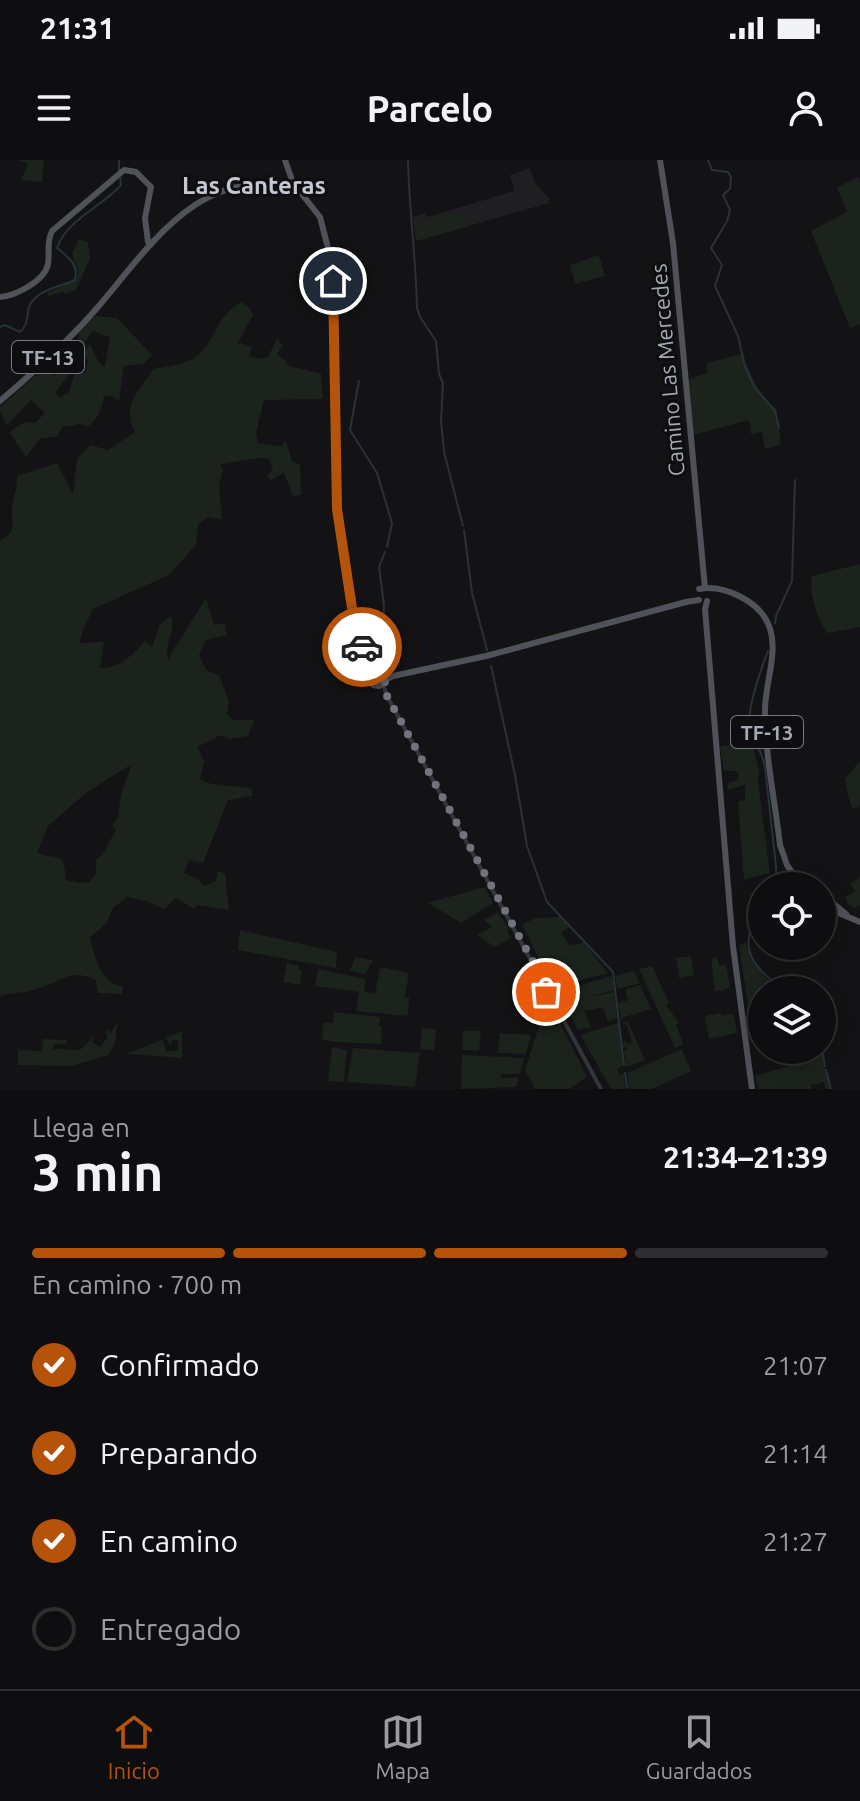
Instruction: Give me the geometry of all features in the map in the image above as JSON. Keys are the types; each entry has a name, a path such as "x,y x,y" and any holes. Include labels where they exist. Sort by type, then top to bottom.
{"main road":[{"path":"285,160 289,183"},
{"name":"Camino Las Mercedes","path":"660,160 674,249 702,590"},
{"path":"0,297 17,293 44,273 52,231 124,170 136,172 151,187 145,221 154,231 182,203"},
{"path":"261,175 289,183 304,195 320,217 330,258 337,509 356,629 371,679 374,674 381,680"},
{"name":"TF-13","path":"0,401 95,311 154,231"},
{"path":"702,590 704,600"},
{"path":"702,590 732,939 752,1089"},
{"path":"686,602 702,590"},
{"name":"TF-13","path":"702,590 738,595 754,604 770,627 773,644 766,692 766,725 780,845 792,872"},
{"path":"381,680 486,656 686,602 704,600 724,592"},
{"path":"364,654 381,680"},
{"path":"836,905 856,920"},
{"path":"836,912 856,920"}],"street":[{"path":"381,680 601,1089"}],"shaded area":[{"path":"18,160 44,160 42,182 21,180 28,164"},
{"path":"530,168 535,183 549,198 549,203 416,241 413,217 425,213 427,217 514,191 510,175"},
{"path":"857,177 860,181 860,324 850,328 811,231 847,212 837,188"},
{"path":"461,209 466,227 416,241 415,230 421,228 421,223"},
{"path":"79,239 88,243 90,258 76,290 48,296 47,293 77,279 72,253"},
{"path":"599,255 605,276 575,284 570,265"},
{"path":"241,302 249,307 253,315 238,343 252,346 249,356 260,359 268,357 277,339 283,345 277,354 287,365 321,374 323,399 264,400 256,432 258,443 280,446 286,441 292,461 300,465 301,495 293,496 284,473 271,480 267,476 273,469 269,459 220,464 223,470 219,485 222,520 209,517 198,524 196,545 169,575 93,609 79,643 104,642 100,668 107,668 125,660 145,641 152,647 160,624 171,616 168,659 206,598 214,625 225,623 227,635 206,640 199,655 206,670 219,675 229,701 227,714 233,720 254,720 248,736 229,739 221,735 197,747 204,761 200,779 212,784 252,789 252,796 228,800 203,863 189,860 184,873 198,879 204,886 216,881 218,871 225,874 229,910 197,905 194,909 176,898 164,909 127,897 113,908 106,924 90,937 99,968 108,980 123,987 122,994 98,993 96,980 73,975 35,990 0,996 0,541 12,530 17,476 57,463 73,494 77,459 90,445 108,450 135,432 131,423 131,406 154,369 197,356 232,308","holes":["132,764 121,794 118,817 112,826 116,831 96,860 96,874 89,882 66,880 60,858 37,853 48,826 87,792"]},
{"path":"95,316 117,318 152,355 143,364 124,366 119,401 112,396 104,396 99,413 91,424 87,427 80,424 62,427 57,437 41,438 26,457 9,432 25,422 35,423 45,413 31,400 7,425 0,407 44,368 54,376 63,365 56,357 74,338 73,369 55,393 60,398 69,392 76,368 85,374 88,361 82,354 90,344 98,361 105,367 110,337 92,331 81,348 78,345 79,332"},
{"path":"743,354 759,391 776,408 781,444 765,449 762,432 751,434 749,420 693,435 687,380 707,373 707,363"},
{"path":"860,564 860,627 827,633 815,605 812,576"},
{"path":"751,739 759,771 770,872 748,872 748,879 744,880 738,801 745,800 745,785 727,790 728,783 738,780 739,772 724,770 720,747"},
{"path":"860,761 860,805 853,809 845,779"},
{"path":"860,877 860,905 854,908 845,897 855,891 850,884"},
{"path":"484,887 493,903 461,923 428,903"},
{"path":"498,912 511,938 495,947 477,935 492,927 484,920"},
{"path":"560,917 570,927 561,932 569,945 584,943 608,973 557,986 522,925 535,918"},
{"path":"240,930 337,952 336,968 238,950"},
{"path":"746,943 748,960 753,960 764,976 748,976 748,1005 739,945"},
{"path":"691,956 694,975 679,978 676,958"},
{"path":"355,957 373,960 365,974 350,971"},
{"path":"717,957 719,966 726,964 730,988 715,992 711,958"},
{"path":"287,963 299,966 302,971 300,985 283,982"},
{"path":"652,966 669,1003 666,1005 679,1023 676,1024 683,1044 675,1048 639,969"},
{"path":"380,967 409,973 405,997 409,997 408,1016 356,1011 359,992 315,986 318,969 366,979 364,992 375,994"},
{"path":"634,971 640,983 617,989 615,976"},
{"path":"612,976 614,990 586,998 614,992 617,1018 608,1022 603,1007 584,1011 591,1027 578,1030 563,1004 577,1000 570,988"},
{"path":"640,985 651,1009 621,1018 618,1003 628,1000 625,989"},
{"path":"548,998 587,1077 569,1089 535,1089 525,1070"},
{"path":"334,1012 380,1017 381,1044 322,1039 323,1023 333,1023"},
{"path":"734,1014 737,1033 709,1039 705,1016"},
{"path":"118,1020 115,1042 109,1055 71,1066 18,1065 18,1050 42,1051 43,1039 67,1040 66,1044 53,1044 53,1049 80,1050 95,1035 92,1042 100,1047 108,1037 105,1032 111,1033"},
{"path":"628,1022 645,1060 626,1067 624,1051 628,1048 623,1047 623,1043 632,1042 627,1025 622,1023"},
{"path":"619,1023 623,1066 617,1069 620,1075 624,1074 625,1089 611,1089 581,1036"},
{"path":"422,1028 436,1029 434,1050 420,1049"},
{"path":"182,1031 182,1058 127,1054 163,1039 166,1052 178,1050 178,1040 173,1040 170,1045 166,1038"},
{"path":"463,1031 481,1031 479,1051 462,1050"},
{"path":"500,1033 531,1035 526,1054 498,1053"},
{"path":"332,1047 347,1050 344,1082 328,1081"},
{"path":"353,1048 420,1053 415,1087 347,1082"},
{"path":"682,1049 691,1071 652,1089 629,1089 627,1073"},
{"path":"462,1055 524,1058 520,1074 500,1074 502,1078 519,1077 516,1087 461,1089"},
{"path":"795,1064 824,1064 830,1089 826,1089 824,1082 811,1085 811,1089 758,1089 755,1076"}],"waterway":[{"path":"119,160 119,170"},
{"path":"408,160 417,308 436,341 439,374 443,383 441,421 444,452 463,526"},
{"path":"708,160 712,170 728,172 731,177 730,189 723,195 730,210 727,221"},
{"path":"0,327 5,325 20,332 32,301 49,290 75,280 74,265 57,248 77,221 121,185 120,177"},
{"path":"726,223 711,248 722,265 715,286 738,336 745,367 755,388 775,411 779,428"},
{"path":"359,381 350,430 377,473 392,523 387,547"},
{"path":"775,623 792,581 795,480"},
{"path":"464,530 472,593 487,650"},
{"path":"381,663 384,605 379,567 385,552"},
{"path":"768,651 755,688 749,718 765,767 776,872"},
{"path":"491,666 527,846 547,902 613,972 624,1065"},
{"path":"754,960 767,976"},
{"path":"826,1070 831,1089"},
{"path":"625,1073 627,1087"}],"way so far":[{"path":"362,647 373,667 384,676 387,696 542,978 546,992"}],"district":[{"name":"Las Canteras","path":"254,185"}],"route":[{"path":"333,281 337,509 352,608 362,647"}]}
